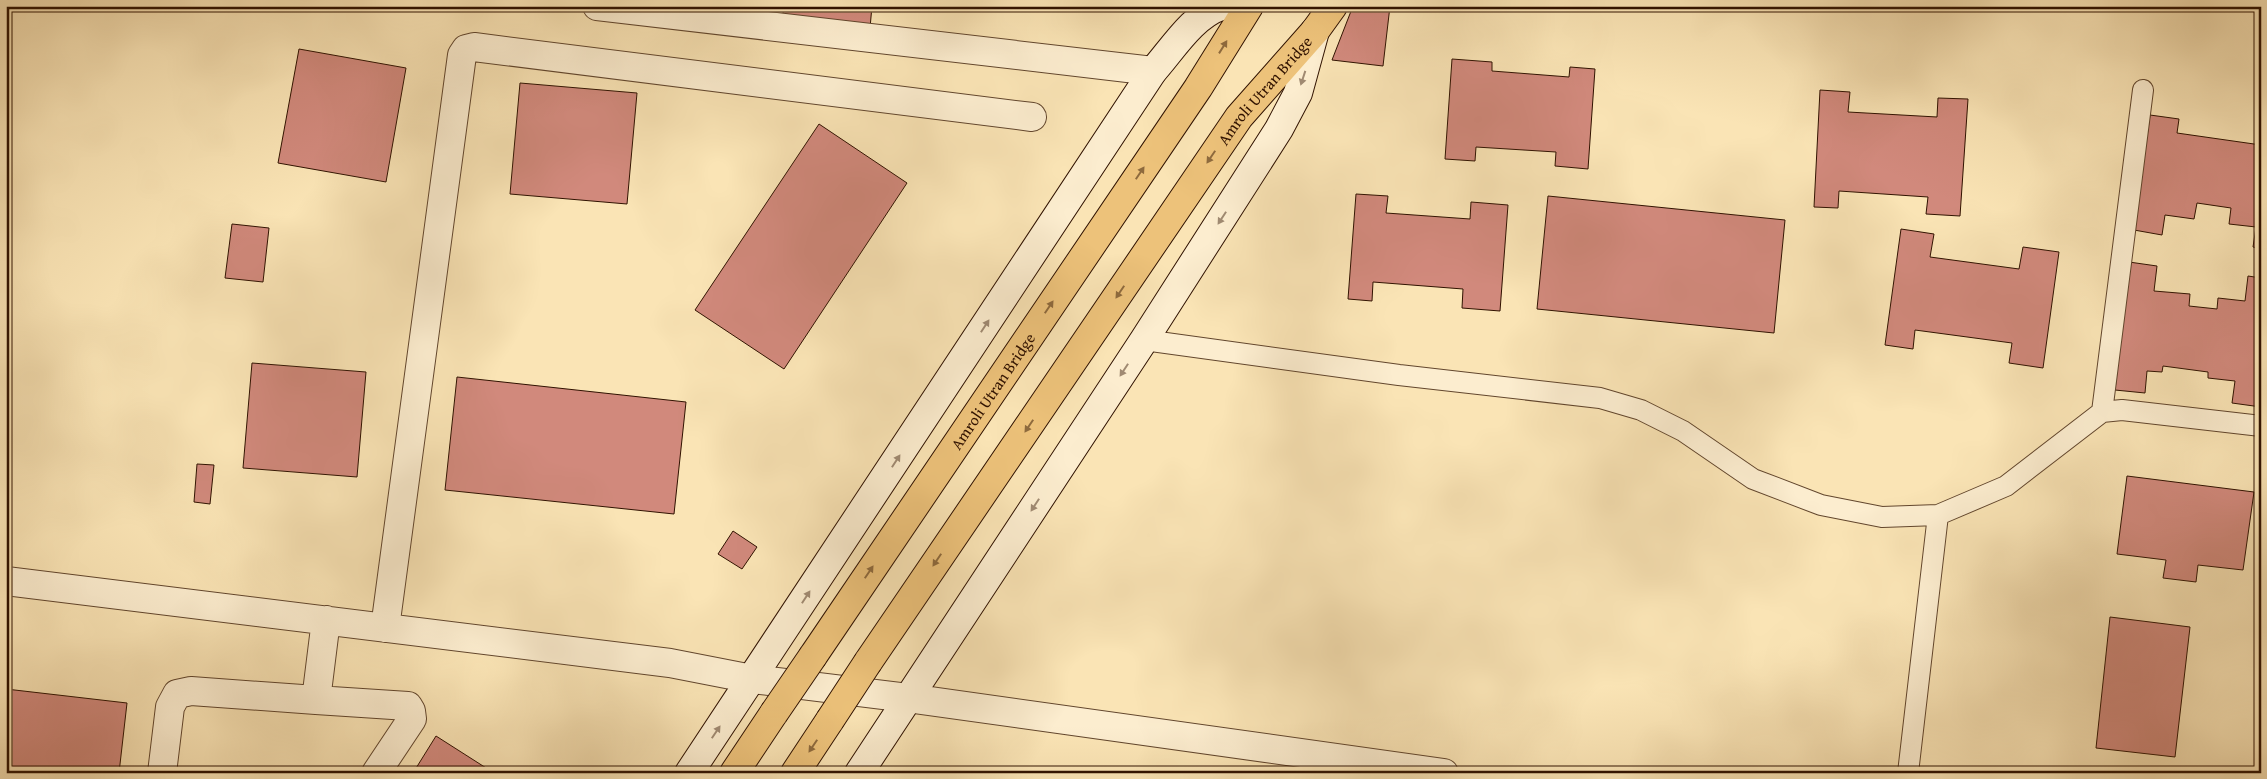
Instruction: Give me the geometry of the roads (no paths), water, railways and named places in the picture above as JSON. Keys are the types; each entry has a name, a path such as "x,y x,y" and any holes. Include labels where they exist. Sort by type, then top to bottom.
{"main road":[{"name":"Amroli Utran Bridge","path":"734,773 1198,88 1249,6"},
{"name":"Amroli Utran Bridge","path":"795,773 868,662 1239,117 1320,18 1333,6"}],"street":[{"path":"597,6 1153,71"},
{"path":"689,773 1153,71 1196,22 1213,9 1221,6"},
{"path":"858,773 1144,340 1279,129 1298,94 1320,18"},
{"path":"385,628 462,55 466,49 474,47 1032,117"},
{"path":"6,581 670,663 752,679 908,698 1444,773"},
{"path":"316,700 326,620"},
{"path":"162,773 170,707 177,694 191,691 408,706 412,719 376,773"}],"lane":[{"path":"2102,412 2143,90"},
{"path":"1144,340 1409,376 1600,398 1641,410 1683,431 1753,480 1821,505 1882,517 1938,515 2006,486 2102,412 2122,410 2261,426"},
{"path":"1908,773 1938,515"}]}
